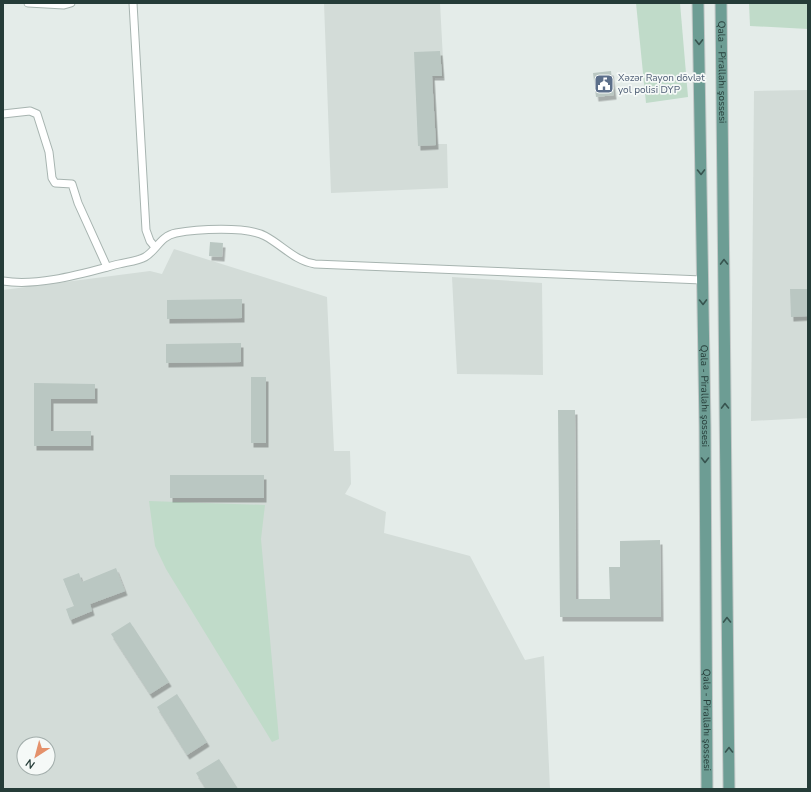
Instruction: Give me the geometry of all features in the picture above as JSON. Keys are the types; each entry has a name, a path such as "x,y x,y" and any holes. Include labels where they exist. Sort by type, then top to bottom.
{"main road":[{"name":"Qala - Pirallahı şossesi","path":"698,3 707,789"},
{"name":"Qala - Pirallahı şossesi","path":"721,3 729,789"}],"street":[{"path":"28,3 64,6 71,3"},
{"path":"133,3 146,230 148,237 155,247"},
{"path":"3,114 30,111 38,114 49,152 52,178 55,183 72,184 78,203 108,267"},
{"path":"3,281 22,282 60,278 145,257 164,238 176,233 246,229 264,235 297,258 314,264 702,280"}],"shaded area":[{"path":"324,3 440,3 444,78 435,78 438,144 447,144 448,188 331,193"},
{"path":"808,90 808,418 751,421 754,91"},
{"path":"174,249 327,297 334,451 350,451 351,484 345,494 386,512 384,533 470,556 525,660 544,656 550,789 3,789 3,290 150,271 162,274"},
{"path":"452,277 542,283 543,375 457,374"}],"green space":[{"path":"636,3 680,3 688,97 646,103"},
{"path":"749,3 808,3 808,29 750,26"},
{"path":"149,501 265,505 261,539 279,739 272,742 166,569 155,546"}],"building":[{"path":"440,51 442,76 432,76 436,145 418,146 414,52"},
{"name":"Xəzər Rayon dövlət yol polisi DYP","path":"611,71 614,95 596,97 593,73"},
{"path":"210,242 223,243 222,257 209,256"},
{"path":"790,289 808,289 808,316 791,317"},
{"path":"242,299 242,318 167,319 167,300"},
{"path":"241,343 241,362 166,363 166,344"},
{"path":"251,377 266,377 266,443 251,443"},
{"path":"34,383 95,384 95,399 51,399 51,431 91,431 91,446 34,446"},
{"path":"558,410 575,410 576,599 610,599 609,567 620,567 620,541 660,540 661,617 560,617"},
{"path":"170,475 264,475 264,498 170,498"},
{"path":"116,568 125,591 90,604 92,611 70,620 66,609 74,606 63,579 79,573 82,582"},
{"path":"130,622 169,682 150,694 111,634"},
{"path":"177,694 207,742 187,755 157,707"},
{"path":"219,759 238,789 206,789 196,773"}],"place":[{"name":"Xəzər Rayon dövlət yol polisi DYP","path":"604,84"}]}
